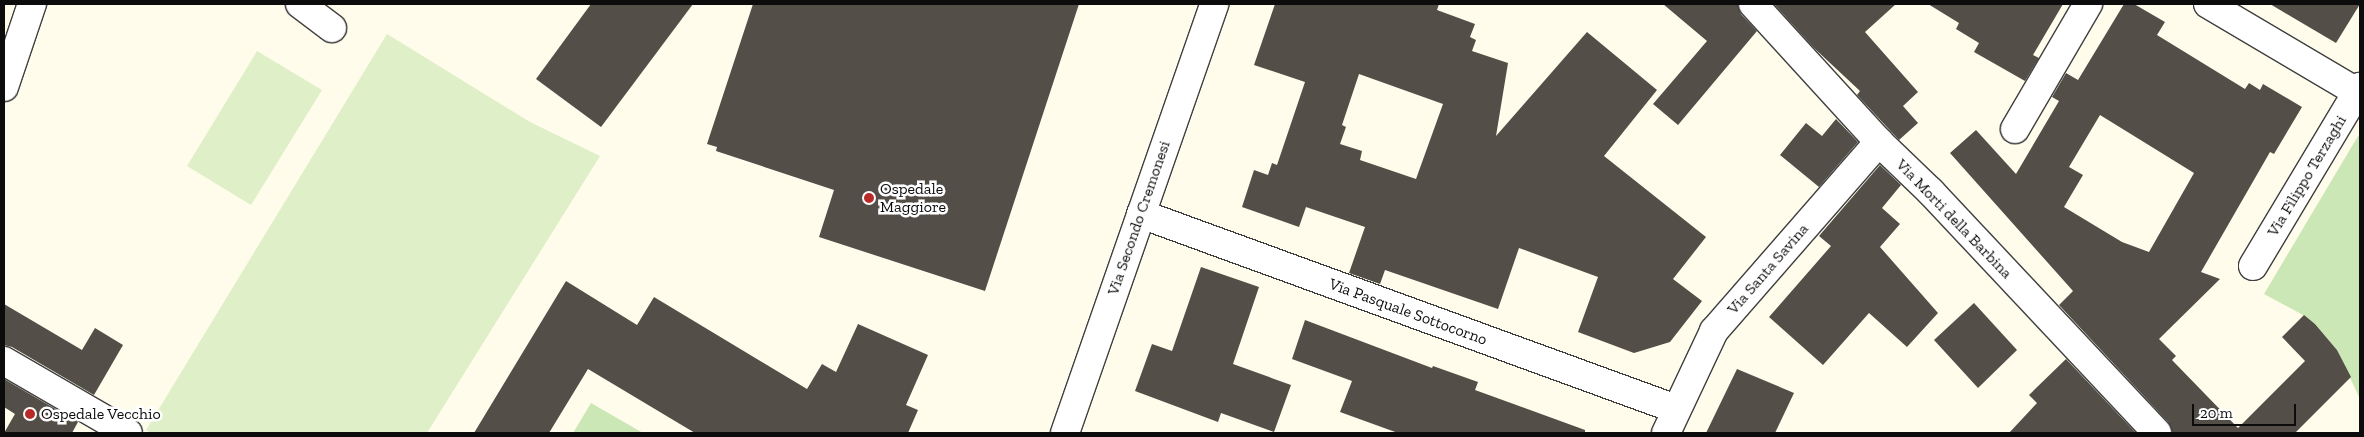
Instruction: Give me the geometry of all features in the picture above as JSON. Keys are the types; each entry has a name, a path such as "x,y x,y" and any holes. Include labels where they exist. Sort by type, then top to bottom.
{"street":[{"path":"4,87 32,4"},
{"path":"300,4 332,28 324,4"},
{"name":"Via Secondo Cremonesi","path":"1065,433 1214,4"},
{"name":"Via Morti della Barbina","path":"1753,4 1879,142 1931,192 2157,433"},
{"path":"2015,129 2088,4"},
{"path":"2208,4 2359,89"},
{"name":"Via Filippo Terzaghi","path":"2253,266 2359,89"},
{"name":"Via Santa Savina","path":"1671,421 1714,331 1879,142"},
{"name":"Via Pasquale Sottocorno","path":"1141,214 1671,421"},
{"path":"4,361 128,433"}],"green space":[{"path":"387,34 530,122 600,156 427,433 151,433 146,430"},
{"path":"257,51 322,90 251,205 187,166"},
{"path":"2358,136 2360,137 2360,399 2337,350 2315,324 2303,315 2264,294"},
{"path":"591,403 643,433 573,433"}],"building":[{"path":"591,4 693,4 601,127 536,79"},
{"path":"753,4 1079,4 985,291 819,237 834,190 716,151 717,147 707,144"},
{"path":"1275,4 1439,4 1437,10 1475,24 1470,37 1476,40 1472,51 1508,63 1496,136 1587,32 1657,90 1604,156 1706,237 1673,279 1702,301 1670,342 1634,353 1578,332 1598,277 1519,248 1498,309 1385,270 1380,284 1349,273 1365,227 1306,207 1299,227 1242,207 1254,170 1268,175 1272,163 1277,165 1305,82 1254,65","holes":["1359,74 1443,104 1416,179 1360,160 1362,151 1340,144 1346,127 1342,125"]},
{"path":"1663,4 1738,4 1741,14 1757,31 1678,125 1653,104 1707,41"},
{"path":"1774,4 1896,4 1865,32 1918,92 1903,106 1918,123 1899,140 1857,95 1860,91 1814,48"},
{"path":"1928,4 2063,4 2033,55 2039,58 2025,81 1974,52 1979,43 1956,29 1959,23"},
{"path":"2124,4 2134,4 2165,22 2157,35 2245,89 2249,83 2260,90 2263,84 2302,107 2274,154 2270,152 2201,272 2220,279 2159,339 2176,356 2172,360 2238,428 2305,361 2282,337 2304,315 2315,324 2337,350 2351,377 2295,433 2172,433 2168,422 2059,305 2073,291 1950,153 1976,130 2016,174 2059,101 2052,97 2066,73 2078,80","holes":["2100,115 2194,173 2149,252 2122,242 2064,207 2083,175 2069,167"]},
{"path":"2270,4 2360,4 2336,43"},
{"path":"1836,119 1858,142 1819,187 1780,155 1806,123 1822,136"},
{"path":"1880,165 1901,185 1882,208 1900,224 1880,247 1938,313 1907,347 1869,313 1823,365 1769,317 1831,246 1819,236"},
{"path":"1201,267 1259,287 1233,364 1291,385 1274,432 1221,413 1218,422 1135,391 1152,344 1172,351"},
{"path":"566,281 637,325 654,297 807,389 822,364 836,372 858,324 928,355 906,405 918,410 908,433 695,433 588,369 549,433 474,433"},
{"path":"1974,303 2017,350 1978,388 1934,340"},
{"path":"4,304 82,350 95,328 123,345 94,395 12,347 4,345"},
{"path":"1305,320 1432,368 1433,366 1478,382 1475,390 1585,430 1585,433 1398,433 1340,412 1352,381 1292,359"},
{"path":"2066,359 2136,433 2009,433 2037,403 2029,395"},
{"path":"1737,369 1794,393 1775,433 1706,433"},
{"name":"Ospedale Vecchio","path":"4,379 78,422 72,433 4,433 15,414 4,407"}],"place":[{"name":"Ospedale Maggiore","path":"869,198"},
{"name":"Ospedale Vecchio","path":"30,414"}]}
